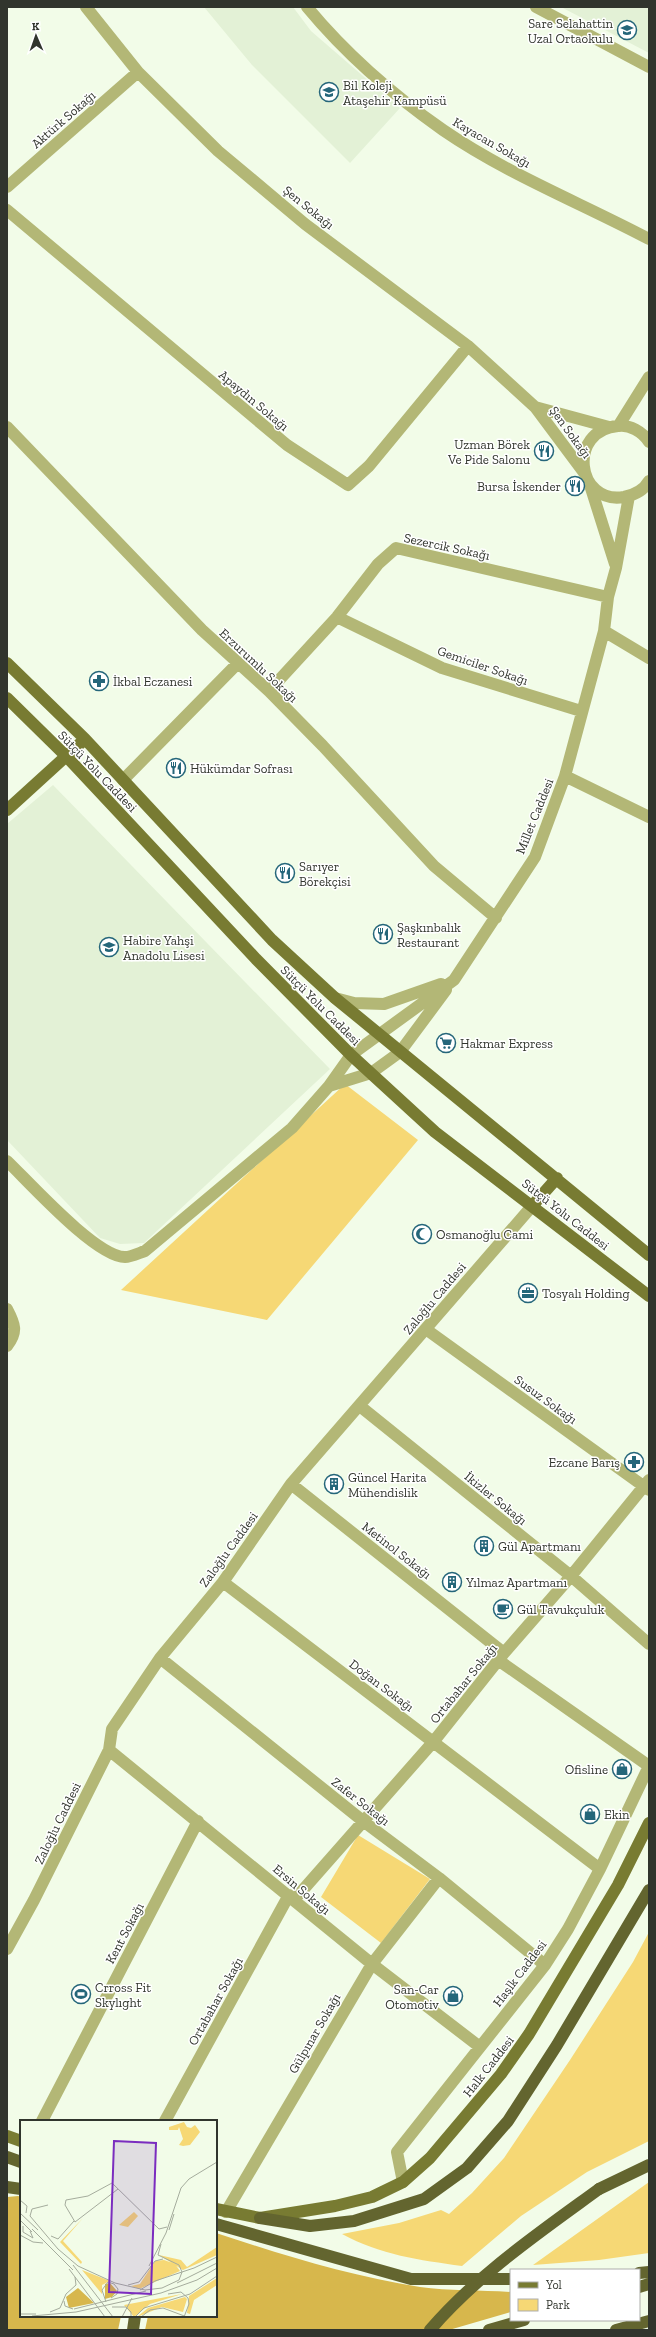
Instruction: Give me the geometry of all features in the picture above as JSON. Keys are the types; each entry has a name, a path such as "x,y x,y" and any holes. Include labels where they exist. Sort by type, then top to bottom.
{"highway":[{"path":"260,2218 310,2226 354,2221 424,2199 467,2168 508,2121 557,2045 649,1890"},
{"path":"7,2157 20,2162"},
{"path":"430,2330 442,2316 510,2255 599,2189 649,2165"},
{"path":"7,2187 20,2189"},
{"path":"217,2224 412,2279 510,2279"},
{"path":"133,2330 135,2317"},
{"path":"489,2330 520,2321"},
{"path":"616,2330 649,2321"}],"main road":[{"name":"Sütçü Yolu Caddesi","path":"7,663 85,739 272,940 336,998 381,1034 400,1052 557,1178 649,1255"},
{"name":"Sütçü Yolu Caddesi","path":"7,698 67,757 256,959 351,1055 434,1132 533,1206 649,1296"},
{"path":"7,810 85,739"},
{"path":"533,1206 557,1178"},
{"name":"Halk Caddesi","path":"221,2210 260,2218 335,2206 372,2197 403,2182 430,2158 501,2074 529,2034 618,1885 649,1823"},
{"path":"7,2136 20,2141"}],"street":[{"name":"Şen Sokağı","path":"86,7 138,72 218,151 300,219 468,346 535,406 587,479"},
{"name":"Kayacan Sokağı","path":"307,7 381,84 444,131 514,171 649,238"},
{"path":"536,7 649,67"},
{"name":"Aktürk Sokağı","path":"7,187 138,72"},
{"name":"Apaydın Sokağı","path":"7,210 287,445 348,485 370,466 468,346"},
{"path":"616,568 582,462 584,450 590,440 598,432 614,426 649,377"},
{"name":"Şen Sokağı","path":"535,406 640,432 649,442"},
{"name":"Erzurumlu Sokağı","path":"7,427 202,630 269,691 323,746 434,866 496,918"},
{"path":"587,479 608,496 618,498 639,493 649,481"},
{"name":"Millet Caddesi","path":"7,1161 80,1232 108,1252 124,1257 145,1251 292,1128 329,1086 351,1055 454,980 535,857 565,776 581,711 604,631 608,597 639,493"},
{"name":"Sezercik Sokağı","path":"269,691 337,616 378,564 396,548 608,597"},
{"name":"Gemiciler Sokağı","path":"337,616 442,668 581,711"},
{"path":"604,631 649,658"},
{"path":"123,780 238,663"},
{"path":"565,776 649,817"},
{"path":"336,998 354,1002 384,1004 454,980"},
{"path":"329,1086 371,1073 400,1052 454,980"},
{"name":"Zaloğlu Caddesi","path":"7,1948 34,1900 108,1750 112,1729 160,1658 223,1582 291,1484 360,1407 427,1330 477,1269 533,1206"},
{"path":"7,1309 16,1326 13,1338 7,1346"},
{"name":"Susuz Sokağı","path":"427,1330 647,1485"},
{"name":"İkizler Sokağı","path":"360,1407 571,1576 649,1644"},
{"name":"Metinol Sokağı","path":"291,1484 501,1657 649,1766"},
{"name":"Ortabahar Sokağı","path":"166,2120 292,1898 434,1741 501,1657 647,1485"},
{"name":"Doğan Sokağı","path":"223,1582 434,1741 600,1869"},
{"name":"Zafer Sokağı","path":"160,1658 363,1821 439,1878 546,1965"},
{"name":"Ersin Sokağı","path":"108,1750 198,1821 372,1964 480,2047"},
{"name":"Haşlk Caddesi","path":"403,2182 397,2152 546,1965 568,1929 600,1869 649,1766"},
{"name":"Kent Sokağı","path":"43,2120 198,1821"},
{"name":"Gülpınar Sokağı","path":"221,2210 372,1964 439,1878"}],"shaded area":[{"name":"Bil Koleji Ataşehir Kampüsü","path":"204,7 293,7 311,31 400,108 350,163 252,65"},
{"name":"Sare Selahattin Uzal Ortaokulu","path":"561,7 649,7 649,53"},
{"name":"Habire Yahşi Anadolu Lisesi","path":"53,785 330,1069 144,1243 120,1244 100,1238 7,1140 7,824"},
{"path":"7,2197 20,2197 20,2317 121,2317 118,2330 7,2330"},
{"path":"217,2233 316,2264 368,2277 420,2287 510,2292 510,2312 449,2330 145,2330 148,2317 217,2317"}],"green space":[{"path":"345,1084 418,1140 267,1320 121,1290"},
{"path":"358,1835 430,1879 381,1943 321,1897"},
{"path":"649,1932 649,2141 587,2172 521,2216 462,2266 400,2256 371,2247 342,2234 399,2223 441,2210 449,2214 472,2193 504,2158 570,2060 633,1962"},
{"path":"649,2182 649,2253 599,2260 533,2265"}],"place":[{"name":"Sare Selahattin Uzal Ortaokulu","path":"627,30"},
{"name":"Bil Koleji Ataşehir Kampüsü","path":"329,92"},
{"name":"Uzman Börek Ve Pide Salonu","path":"544,451"},
{"name":"Bursa İskender","path":"575,486"},
{"name":"İkbal Eczanesi","path":"99,681"},
{"name":"Hükümdar Sofrası","path":"176,768"},
{"name":"Sarıyer Börekçisi","path":"285,873"},
{"name":"Şaşkınbalık Restaurant","path":"383,934"},
{"name":"Habire Yahşi Anadolu Lisesi","path":"109,947"},
{"name":"Hakmar Express","path":"446,1043"},
{"name":"Osmanoğlu Cami","path":"422,1234"},
{"name":"Tosyalı Holding","path":"528,1293"},
{"name":"Ezcane Barış","path":"634,1462"},
{"name":"Güncel Harita Mühendislik","path":"334,1484"},
{"name":"Gül Apartmanı","path":"484,1546"},
{"name":"Yılmaz Apartmanı","path":"452,1582"},
{"name":"Gül Tavukçuluk","path":"503,1609"},
{"name":"Ofisline","path":"622,1769"},
{"name":"Ekin","path":"590,1814"},
{"name":"Crross Fit Skylıght","path":"81,1994"},
{"name":"San-Car Otomotiv","path":"453,1996"}]}
